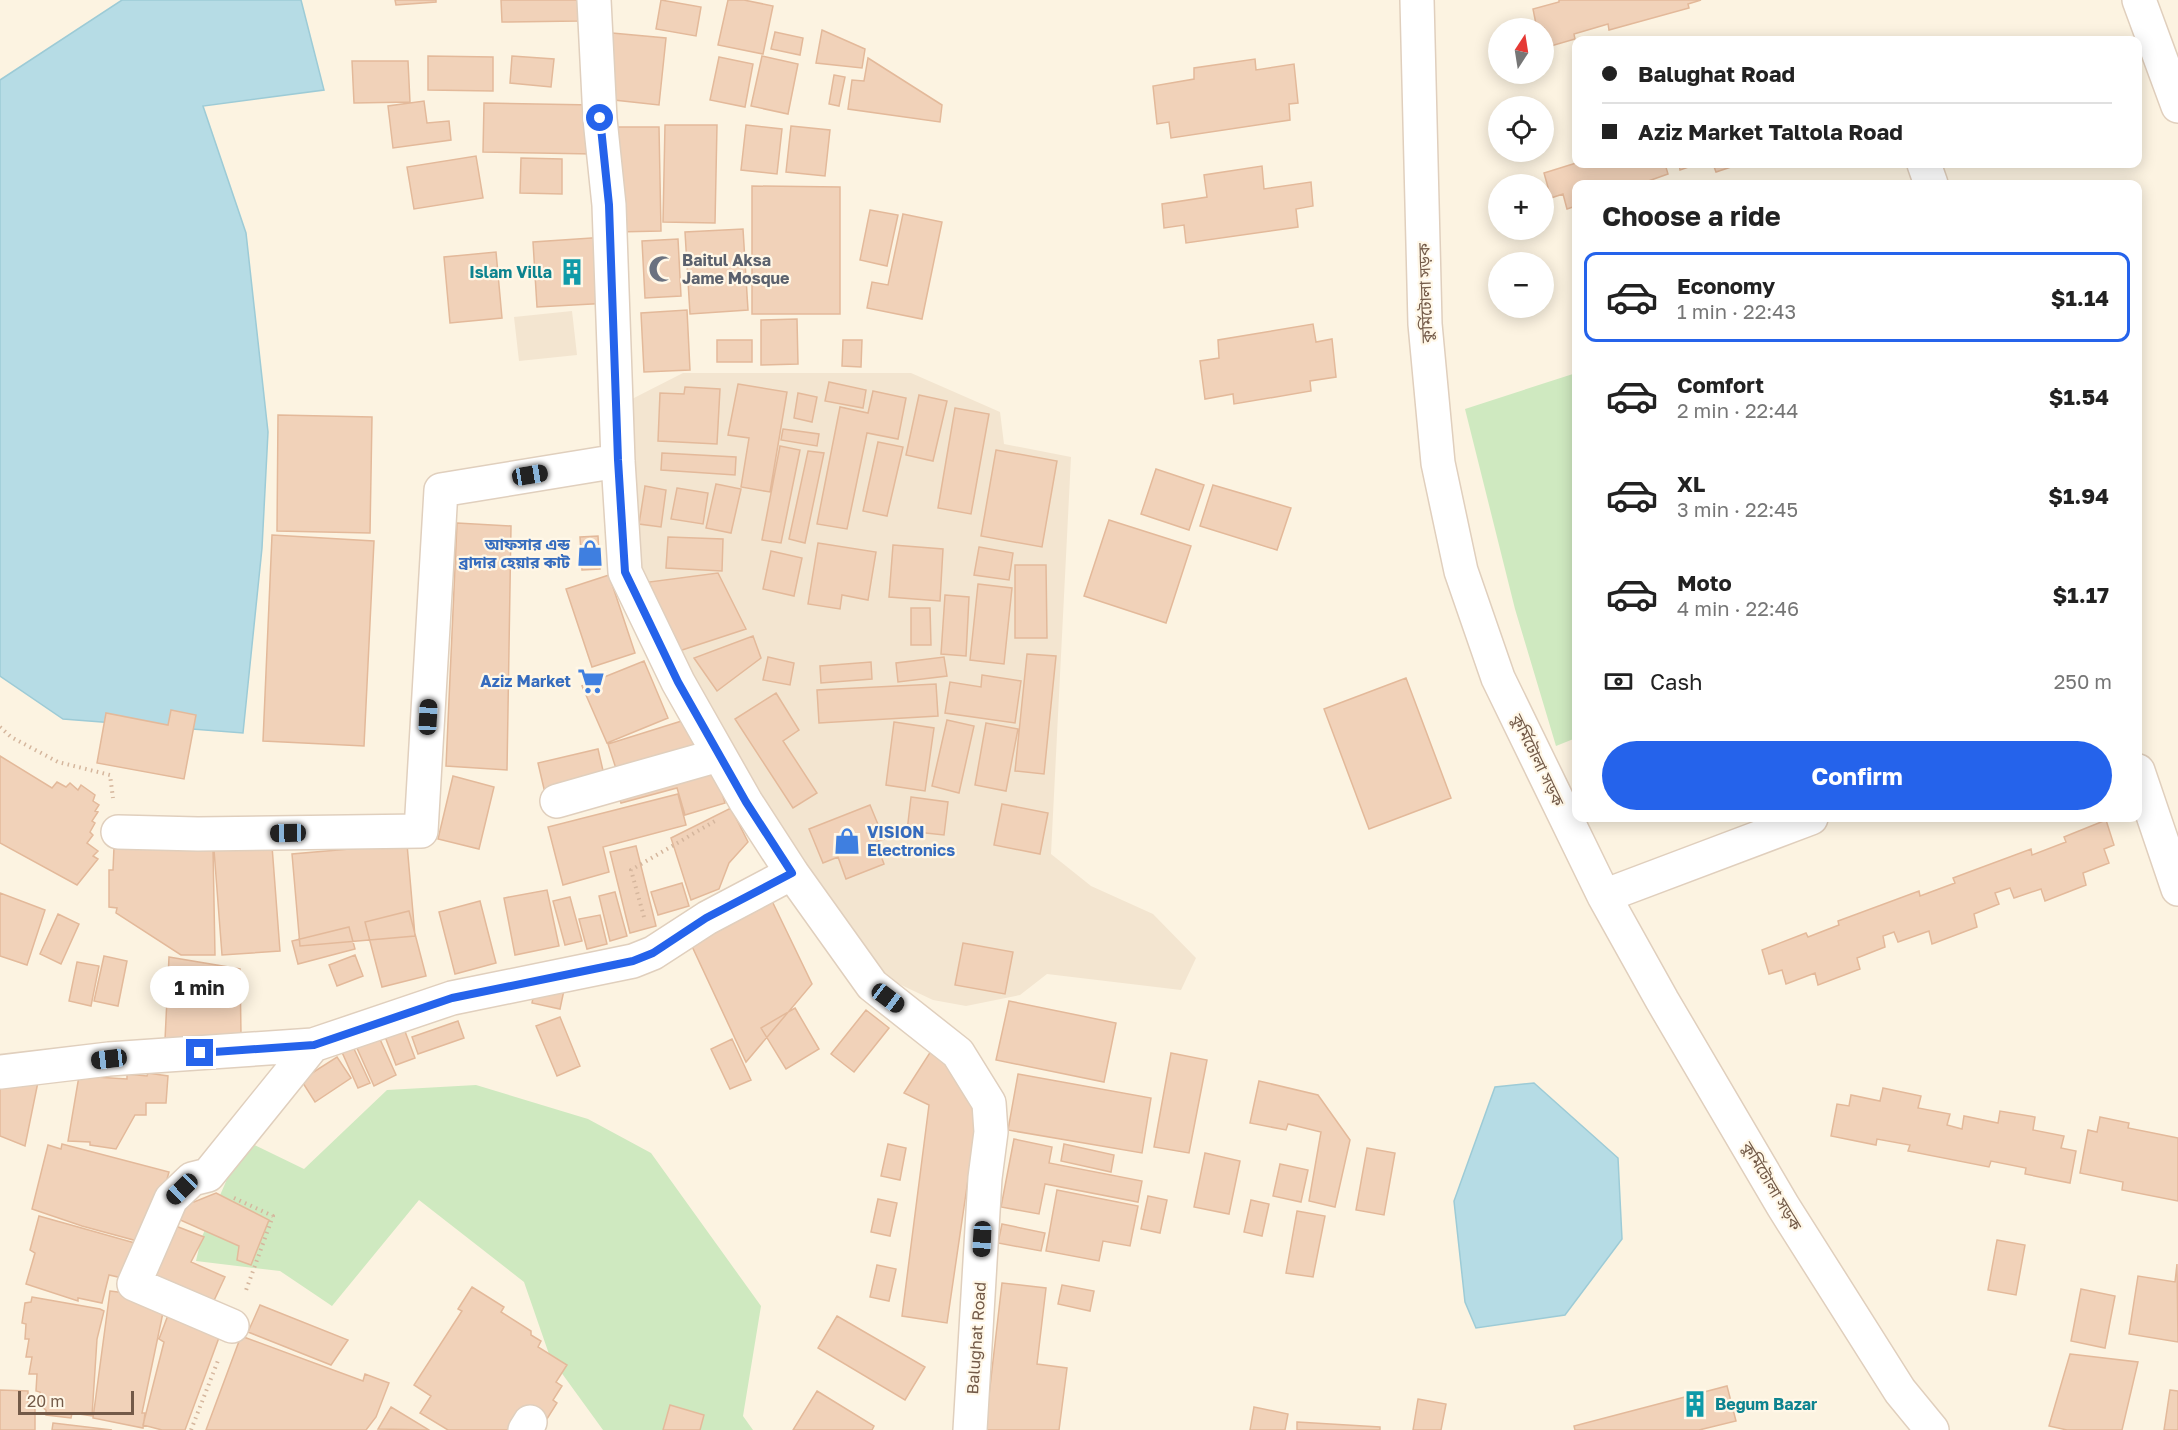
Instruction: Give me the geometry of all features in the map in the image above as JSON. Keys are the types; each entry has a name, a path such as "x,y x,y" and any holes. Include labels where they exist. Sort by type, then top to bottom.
{"street":[{"name":"Balughat Road","path":"594,0 600,118 609,205 618,460 625,572 678,682 746,802 792,873 872,986 958,1053 989,1103 991,1132 985,1178 969,1430"},
{"name":"কুর্মিটোলা সড়ক","path":"1417,0 1425,324 1438,464 1461,571 1498,678 1604,896 1662,1000 1783,1206 1900,1391 1932,1430"},
{"path":"2139,0 2178,106"},
{"path":"118,832 198,834 421,831 441,490 618,460"},
{"path":"557,801 719,755"},
{"path":"2142,783 2178,888"},
{"path":"1604,896 1800,822"},
{"path":"0,1072 109,1059 314,1045 452,998 633,961 653,953 706,918 792,873"},
{"path":"232,1326 134,1284 171,1199 192,1179 208,1175 314,1045"}],"path":[{"path":"0,728 11,737 58,762 110,775 118,832"},
{"path":"653,953 631,870 746,802"},
{"path":"191,1430 273,1216 192,1179"}],"shaded area":[{"path":"572,311 577,355 519,361 514,317"},
{"path":"683,373 911,373 1000,412 1004,444 1071,457 1051,854 1091,886 1153,914 1196,958 1181,990 1047,974 1020,995 966,1006 933,1000 882,976 787,840 636,581 630,400"}],"green space":[{"path":"1572,374 1572,740 1556,746 1515,609 1465,409"},
{"path":"476,1085 588,1119 651,1153 761,1306 743,1416 753,1430 603,1430 550,1357 524,1282 419,1200 332,1306 280,1271 196,1261 201,1239 244,1140 304,1169 387,1090"}],"water":[{"path":"122,0 301,0 324,90 203,106 246,233 268,432 262,548 243,733 63,719 0,676 0,80"},
{"path":"1534,1083 1618,1158 1622,1239 1565,1315 1476,1328 1465,1302 1454,1201 1495,1087"}],"building":[{"path":"395,0 436,0 436,2 396,5"},
{"path":"501,0 578,0 578,21 502,22"},
{"path":"661,0 701,7 696,36 656,29"},
{"path":"728,0 744,0 773,6 763,54 718,45"},
{"path":"1559,0 1701,0 1688,4 1689,8 1609,30 1608,24 1574,34 1572,40 1554,45 1554,18 1535,18 1533,9 1559,2"},
{"path":"822,30 865,49 862,68 816,63"},
{"path":"775,32 803,38 800,55 771,49"},
{"path":"612,33 666,38 659,105 605,99"},
{"path":"428,56 493,57 493,91 428,90"},
{"path":"512,56 554,59 551,87 510,83"},
{"path":"762,56 798,64 788,114 751,106"},
{"path":"719,57 753,64 745,107 710,100"},
{"path":"868,58 942,105 940,122 848,109 852,80 864,81"},
{"path":"1255,59 1256,70 1294,64 1298,103 1289,104 1290,120 1171,138 1169,122 1157,124 1153,86 1194,79 1194,68"},
{"path":"352,61 408,61 410,102 354,103"},
{"path":"834,75 845,77 839,106 829,104"},
{"path":"424,101 427,123 449,121 451,140 393,148 388,106"},
{"path":"484,103 593,105 593,154 483,152"},
{"path":"665,125 717,125 715,223 663,222"},
{"path":"746,125 782,129 777,174 741,170"},
{"path":"791,126 830,130 825,176 786,172"},
{"path":"614,127 659,127 661,231 616,232"},
{"path":"476,156 483,198 414,209 407,167"},
{"path":"521,158 562,159 562,194 520,193"},
{"path":"1572,164 1572,168 1666,168 1668,174 1651,180 1572,180 1572,207 1567,209 1563,194 1554,197 1554,174 1544,174"},
{"path":"1262,166 1264,189 1311,182 1313,206 1296,209 1298,227 1186,243 1184,225 1164,228 1162,204 1207,197 1204,175"},
{"path":"1714,168 1728,168 1716,172"},
{"path":"752,186 840,187 840,314 752,314"},
{"path":"870,210 898,215 887,266 860,260"},
{"path":"903,214 942,222 922,319 867,308 872,282 888,285"},
{"path":"743,229 748,310 690,314 685,232"},
{"name":"Islam Villa","path":"606,237 610,303 537,307 533,242"},
{"name":"Baitul Aksa Jame Mosque","path":"678,239 681,296 645,298 642,241"},
{"path":"496,252 502,318 450,323 444,257"},
{"path":"687,310 690,370 644,372 641,313"},
{"path":"797,319 798,364 761,365 761,320"},
{"path":"1313,324 1316,342 1332,339 1336,377 1310,381 1311,391 1234,404 1233,394 1205,399 1200,361 1219,358 1218,340"},
{"path":"717,340 752,340 752,362 717,362"},
{"path":"843,340 862,340 861,367 842,366"},
{"path":"829,382 866,390 863,408 825,401"},
{"path":"738,384 787,392 770,492 741,487 749,438 728,435"},
{"path":"685,387 720,389 717,444 658,441 660,393 684,394"},
{"path":"873,391 906,398 898,439 867,433 847,529 817,524 840,407 868,413"},
{"path":"798,393 817,397 812,422 794,418"},
{"path":"919,395 947,401 933,461 906,455"},
{"path":"955,408 989,414 971,514 938,508"},
{"path":"278,415 372,417 370,533 277,531"},
{"path":"783,429 819,434 817,446 781,440"},
{"path":"878,442 903,447 887,516 863,511"},
{"path":"780,446 800,450 781,543 762,540"},
{"path":"996,450 1057,461 1042,547 981,536"},
{"path":"808,451 824,453 805,543 789,539"},
{"path":"662,453 736,457 735,475 661,470"},
{"path":"1156,469 1204,485 1189,530 1141,514"},
{"path":"716,484 741,489 731,533 706,528"},
{"path":"1213,485 1291,508 1277,550 1200,526"},
{"path":"645,486 666,490 661,527 639,524"},
{"path":"677,488 708,493 703,524 671,519"},
{"path":"1109,520 1191,546 1166,623 1084,596"},
{"path":"457,523 511,526 507,770 446,766"},
{"path":"272,535 374,541 364,746 263,741"},
{"name":"আফসার এন্ড ব্রাদার হেয়ার কাট","path":"598,536 600,569 582,570 580,537"},
{"path":"668,537 723,539 722,571 666,568"},
{"path":"818,543 876,552 868,600 842,595 840,609 808,604"},
{"path":"893,545 943,549 940,601 889,597"},
{"path":"979,547 1013,553 1009,580 974,575"},
{"path":"771,551 802,558 794,596 763,589"},
{"path":"1015,565 1046,565 1047,638 1015,638"},
{"path":"718,573 746,629 679,651 649,582"},
{"path":"609,575 635,653 592,667 566,589"},
{"path":"978,584 1012,588 1004,664 970,660"},
{"path":"945,595 969,597 966,656 941,654"},
{"path":"911,608 930,608 931,645 911,645"},
{"path":"753,636 761,658 717,691 694,658"},
{"path":"1027,654 1056,656 1044,774 1015,771"},
{"path":"768,657 794,663 790,685 763,680"},
{"path":"944,657 947,676 898,682 896,663"},
{"path":"644,661 668,718 607,743 582,686"},
{"path":"871,662 872,679 821,683 820,666"},
{"path":"982,675 1021,681 1015,723 945,713 950,682 981,687"},
{"path":"1406,678 1451,798 1369,829 1324,709"},
{"path":"936,684 938,716 819,723 817,690"},
{"path":"776,693 799,730 783,741 817,793 793,808 735,719"},
{"path":"171,710 196,715 184,779 97,763 106,713 168,725"},
{"path":"688,719 702,762 622,787 608,744"},
{"path":"947,720 974,726 959,793 932,786"},
{"path":"894,722 934,728 925,791 886,785"},
{"path":"986,723 1018,729 1006,791 975,785"},
{"path":"598,749 608,792 548,806 538,763"},
{"path":"0,756 52,788 57,782 66,787 70,783 78,790 81,785 95,795 93,801 99,805 95,811 98,812 92,821 95,823 90,832 93,835 87,843 98,851 93,856 98,859 77,885 0,843"},
{"path":"713,763 725,803 685,815 677,788 621,803 617,791"},
{"path":"453,776 494,787 479,849 438,839"},
{"path":"678,794 686,825 603,847 609,872 563,885 548,827"},
{"path":"911,797 948,802 944,835 907,831"},
{"path":"1002,804 1048,813 1040,854 994,845"},
{"name":"VISION Electronics","path":"870,805 884,839 876,842 884,864 846,879 838,857 823,863 809,829"},
{"path":"731,808 748,842 729,863 719,889 691,900 671,838"},
{"path":"2101,822 2107,822 2114,845 2104,849 2109,863 2083,873 2086,885 2045,901 2041,889 2014,898 2010,888 1995,893 1999,904 1974,914 1977,927 1932,944 1929,931 1898,942 1894,932 1883,936 1885,947 1857,958 1860,969 1818,985 1815,973 1786,984 1782,970 1769,974 1762,950 1806,933 1808,937 1839,925 1838,921 1919,891 1920,896 1955,883 1953,878 2031,849 2032,855 2066,842 2064,837"},
{"path":"407,844 415,936 300,946 292,854"},
{"path":"272,846 280,951 222,955 214,850"},
{"path":"636,846 656,926 630,933 610,852"},
{"path":"114,847 213,849 215,955 181,955 116,913 117,908 109,907 109,870 113,870"},
{"path":"682,883 689,906 658,915 651,892"},
{"path":"547,890 559,946 515,955 504,898"},
{"path":"615,892 627,936 610,941 599,896"},
{"path":"0,893 45,910 27,965 0,956"},
{"path":"570,897 582,941 565,945 553,901"},
{"path":"480,901 496,963 455,974 439,912"},
{"path":"772,901 812,984 746,1062 690,942"},
{"path":"409,911 426,976 382,987 365,922"},
{"path":"58,914 79,924 61,964 40,954"},
{"path":"600,915 607,944 587,949 579,919"},
{"path":"349,927 355,949 298,964 292,941"},
{"path":"963,943 1013,952 1005,994 955,985"},
{"path":"355,955 363,976 337,986 329,965"},
{"path":"104,956 127,961 118,1006 94,1001"},
{"path":"169,957 240,969 241,1035 165,1040"},
{"path":"77,962 99,966 91,1006 69,1001"},
{"path":"539,969 567,976 560,1009 532,1003"},
{"path":"1009,1001 1116,1023 1104,1082 996,1060"},
{"path":"795,1008 819,1049 786,1069 761,1028"},
{"path":"397,1010 415,1058 396,1065 377,1016"},
{"path":"866,1010 889,1028 854,1072 831,1054"},
{"path":"370,1017 396,1075 374,1086 348,1028"},
{"path":"560,1017 580,1066 557,1076 536,1026"},
{"path":"458,1021 464,1038 418,1054 412,1037"},
{"path":"348,1036 370,1083 358,1088 337,1041"},
{"path":"732,1039 751,1080 730,1089 711,1049"},
{"path":"931,1051 963,1074 973,1100 976,1125 947,1323 902,1316 929,1105 904,1093"},
{"path":"1171,1053 1207,1060 1189,1153 1154,1147"},
{"path":"337,1057 351,1078 315,1102 301,1080"},
{"path":"148,1073 168,1076 166,1103 146,1103 146,1115 135,1115 116,1149 90,1145 90,1142 68,1141 79,1076 127,1079 127,1074 147,1076"},
{"path":"1018,1074 1151,1098 1142,1153 1008,1130"},
{"path":"0,1077 38,1082 25,1146 0,1136"},
{"path":"1259,1081 1318,1095 1350,1140 1335,1207 1309,1201 1321,1132 1288,1124 1286,1130 1250,1123"},
{"path":"1883,1088 1921,1096 1918,1108 1950,1114 1947,1125 1962,1129 1964,1116 1998,1123 2000,1111 2035,1117 2033,1130 2064,1136 2061,1148 2076,1151 2070,1183 2025,1174 2026,1168 1991,1161 1989,1167 1908,1151 1910,1145 1877,1139 1876,1145 1831,1136 1837,1104 1849,1106 1851,1095 1880,1101"},
{"path":"2100,1117 2129,1123 2128,1128 2178,1138 2178,1201 2122,1190 2123,1182 2080,1173 2088,1130 2097,1132"},
{"path":"1014,1139 1052,1147 1049,1163 1142,1181 1138,1202 1045,1184 1039,1214 1001,1207"},
{"path":"62,1144 169,1172 158,1211 141,1242 32,1209 48,1145 61,1149"},
{"path":"888,1144 906,1148 900,1180 881,1176"},
{"path":"1064,1144 1114,1155 1111,1172 1061,1161"},
{"path":"1367,1148 1395,1153 1384,1215 1356,1210"},
{"path":"1205,1153 1240,1161 1229,1214 1194,1207"},
{"path":"1280,1164 1308,1170 1301,1202 1273,1196"},
{"path":"1057,1190 1138,1206 1130,1246 1103,1241 1099,1261 1046,1251"},
{"path":"216,1193 269,1220 251,1265 237,1260 239,1246 169,1215 183,1198 194,1202"},
{"path":"1148,1196 1167,1200 1160,1233 1141,1229"},
{"path":"878,1199 897,1203 890,1236 871,1232"},
{"path":"1251,1200 1269,1204 1262,1236 1244,1232"},
{"path":"1297,1211 1325,1216 1313,1277 1286,1273"},
{"path":"39,1216 142,1245 131,1280 109,1275 102,1303 78,1298 78,1301 26,1284 35,1253 30,1250"},
{"path":"168,1223 204,1237 191,1262 225,1277 210,1309 144,1281"},
{"path":"1002,1224 1045,1233 1041,1251 998,1243"},
{"path":"1997,1240 2025,1245 2016,1295 1988,1290"},
{"path":"2177,1264 2178,1342 2129,1334 2138,1276 2175,1282"},
{"path":"877,1265 896,1269 889,1301 870,1297"},
{"path":"1002,1283 1046,1288 1037,1364 1067,1368 1059,1430 985,1430"},
{"path":"1062,1285 1094,1291 1090,1311 1058,1304"},
{"path":"472,1287 504,1307 501,1312 531,1331 531,1335 541,1341 538,1347 567,1365 556,1382 562,1386 553,1400 557,1403 540,1430 448,1430 420,1413 431,1396 414,1385 462,1311 458,1309"},
{"path":"2081,1289 2115,1296 2105,1348 2071,1341"},
{"path":"110,1291 133,1294 165,1303 142,1413 145,1413 143,1428 93,1418"},
{"path":"32,1297 104,1311 97,1339 92,1416 72,1413 71,1418 46,1415 46,1410 42,1407 40,1392 36,1391 37,1374 29,1374 32,1357 26,1357 29,1339 25,1339 26,1324 22,1323 25,1303 31,1302"},
{"path":"260,1305 348,1340 331,1365 248,1332"},
{"path":"170,1310 224,1324 185,1430 162,1430 143,1425 164,1342 159,1339"},
{"path":"837,1316 925,1367 905,1400 818,1348"},
{"path":"241,1336 363,1381 365,1374 389,1383 376,1417 366,1430 206,1430"},
{"path":"2070,1354 2138,1362 2122,1430 2067,1430 2049,1426"},
{"name":"Begum Bazar","path":"1727,1386 1736,1421 1699,1430 1575,1430 1574,1426"},
{"path":"0,1390 28,1391 28,1404 35,1404 35,1430 0,1430"},
{"path":"2170,1390 2178,1391 2178,1430 2164,1430"},
{"path":"817,1391 874,1426 872,1430 793,1430"},
{"path":"1418,1399 1446,1404 1441,1430 1413,1430"},
{"path":"670,1405 704,1415 700,1430 663,1430"},
{"path":"391,1407 429,1430 378,1429"},
{"path":"1254,1407 1288,1414 1285,1430 1250,1430"},
{"path":"1297,1422 1380,1427 1380,1430 1297,1430"},
{"path":"53,1423 112,1430 52,1430"}],"place":[{"name":"Baitul Aksa Jame Mosque","path":"662,269"},
{"name":"Islam Villa","path":"572,272"},
{"name":"আফসার এন্ড ব্রাদার হেয়ার কাট","path":"590,553"},
{"name":"Aziz Market","path":"591,681"},
{"name":"VISION Electronics","path":"847,841"},
{"name":"Begum Bazar","path":"1695,1404"}],"route":[{"path":"200,1053 314,1045 452,998 633,961 653,953 706,918 792,873 746,802 678,682 625,572 618,460 609,205 600,118"}]}
